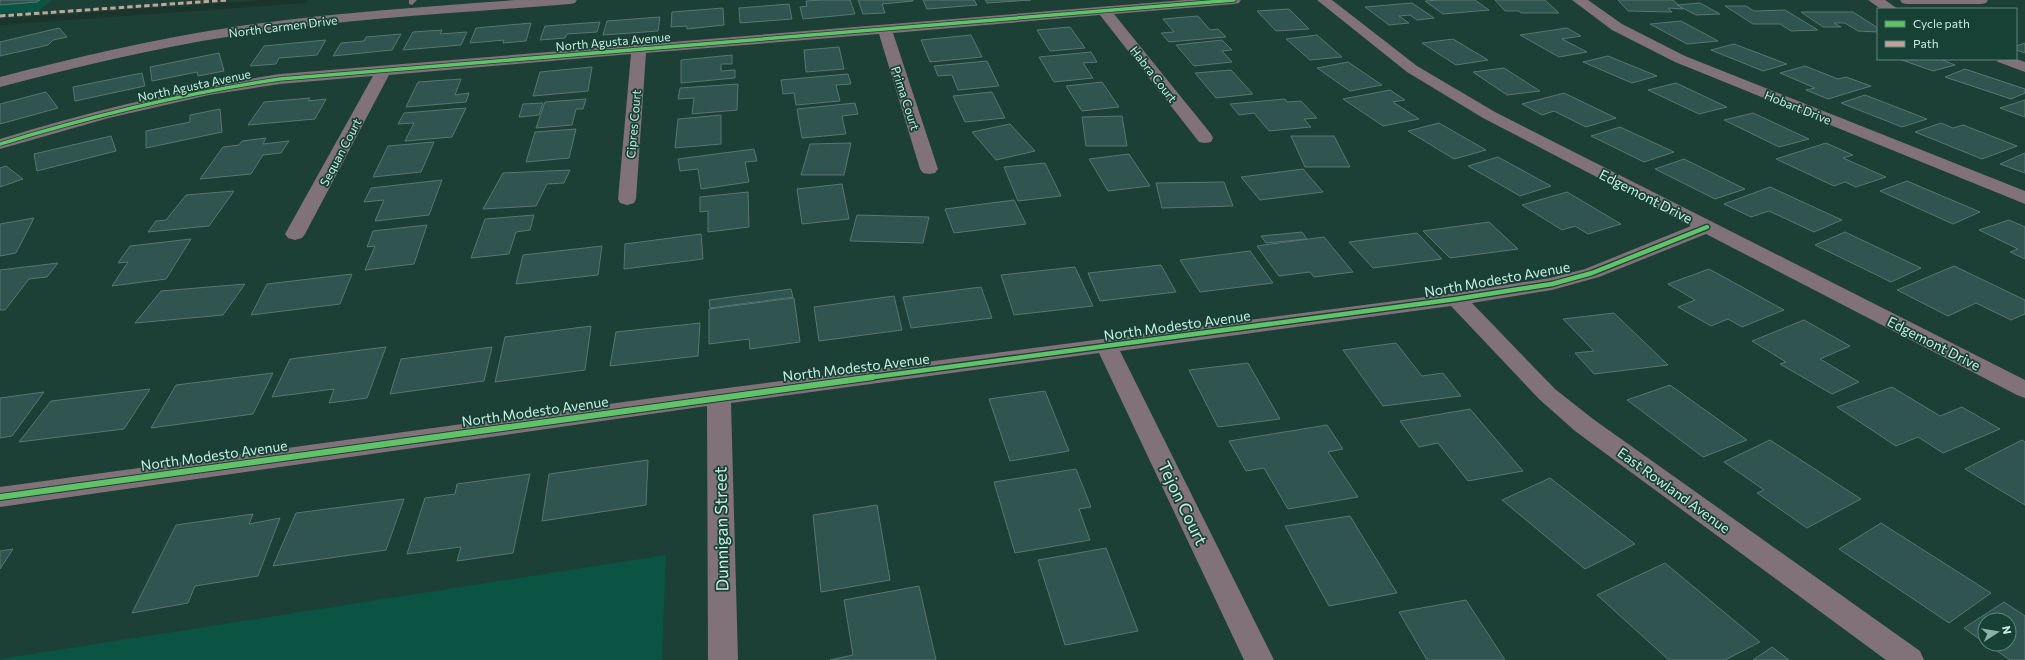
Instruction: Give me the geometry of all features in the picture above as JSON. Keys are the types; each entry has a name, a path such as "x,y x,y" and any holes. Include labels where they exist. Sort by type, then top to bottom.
{"main road":[{"name":"North Carmen Drive","path":"0,69 76,51 182,29 325,10 413,1 441,0"},
{"name":"North Carmen Drive","path":"0,82 144,47 267,26 570,0"}],"street":[{"name":"North Agusta Avenue","path":"0,144 91,118 223,88 280,79 1234,0"},
{"name":"Edgemont Drive","path":"1324,0 1412,69 1482,111 2025,390"},
{"name":"Hobart Drive","path":"1579,0 1617,27 1680,59 2025,198"},
{"path":"1875,0 1889,8"},
{"path":"1907,0 1981,0"},
{"name":"Habra Court","path":"1104,11 1205,138"},
{"name":"Prima Court","path":"884,28 929,169"},
{"name":"Cipres Court","path":"627,200 639,49"},
{"path":"2006,60 2025,67"},
{"name":"Sequan Court","path":"295,234 384,70"},
{"name":"North Modesto Avenue","path":"0,496 719,397 1456,300 1552,284 1592,273 1707,227"},
{"name":"East Rowland Avenue","path":"1456,300 1547,394 1584,426 1909,660"},
{"name":"Tejon Court","path":"1107,346 1259,660"},
{"name":"Dunnigan Street","path":"719,397 723,660"}],"shaded area":[{"path":"0,0 52,0 37,12 0,14"},
{"path":"666,555 662,660 0,660 0,659"}],"building":[{"path":"0,0 40,0 37,2 0,5"},
{"path":"850,0 855,14 803,19 800,7 807,6 806,1"},
{"path":"858,0 913,1 882,4 885,13 863,14"},
{"path":"923,0 974,0 977,5 927,9"},
{"path":"985,0 1031,0 987,3"},
{"path":"1475,0 1489,10 1443,14 1425,1"},
{"path":"1495,0 1545,0 1559,13 1521,13 1519,11 1505,11"},
{"path":"1618,0 1673,0 1683,9 1668,8 1672,12 1628,11"},
{"path":"1412,3 1434,18 1417,20 1410,15 1399,16 1409,23 1389,25 1365,7"},
{"path":"1700,3 1720,14 1696,15 1677,5"},
{"path":"789,4 792,19 740,23 739,8"},
{"path":"1725,6 1746,6 1754,11 1785,10 1818,30 1791,31 1780,24 1753,24"},
{"path":"723,8 724,25 687,29 687,26 671,27 672,12"},
{"path":"1289,9 1309,29 1276,31 1257,11"},
{"path":"1801,12 1853,12 1877,27 1877,32 1858,31 1845,23 1834,23 1841,27 1823,27"},
{"path":"1198,16 1210,30 1218,29 1226,37 1169,42 1161,33 1174,32 1163,19"},
{"path":"660,17 658,31 603,35 607,21"},
{"path":"1681,21 1718,41 1687,44 1650,24"},
{"path":"600,22 597,32 567,34 565,38 540,40 545,26"},
{"path":"531,23 526,41 503,43 504,40 470,43 476,28"},
{"path":"1070,27 1085,48 1050,51 1037,30"},
{"path":"59,28 67,37 53,40 48,45 0,56 0,42"},
{"path":"1567,28 1581,36 1562,39 1587,52 1559,57 1520,35"},
{"path":"442,30 440,34 467,32 461,45 403,50 413,32"},
{"path":"401,34 392,50 333,56 341,43 364,41 366,37"},
{"path":"971,35 982,57 930,62 921,40"},
{"path":"1317,35 1342,57 1310,60 1286,39"},
{"path":"1453,39 1488,60 1456,65 1422,43"},
{"path":"326,40 317,55 279,58 276,64 250,66 264,46"},
{"path":"1222,40 1232,50 1222,51 1232,62 1194,66 1176,45"},
{"path":"2025,43 2025,53 2017,50 2017,46"},
{"path":"1734,44 1787,64 1763,71 1711,50"},
{"path":"839,47 844,69 806,72 804,50"},
{"path":"1091,52 1097,62 1083,63 1093,78 1054,82 1039,57"},
{"path":"219,53 224,71 198,76 197,72 152,81 150,67"},
{"path":"732,55 732,64 721,64 721,71 735,70 735,78 681,83 681,60"},
{"path":"1608,56 1657,76 1632,83 1583,62"},
{"path":"1902,60 1942,60 1955,65 1933,71"},
{"path":"987,61 999,86 958,90 952,75 938,76 934,66"},
{"path":"1348,62 1382,85 1350,91 1317,68"},
{"path":"1805,66 1838,79 1846,77 1871,86 1828,99 1806,90 1815,88 1780,73"},
{"path":"592,67 588,91 533,96 540,72"},
{"path":"1504,68 1540,91 1507,95 1473,72"},
{"path":"1965,69 2025,89 2025,93 2011,99 1945,77"},
{"path":"1231,70 1253,94 1216,98 1195,73"},
{"path":"142,73 145,86 75,101 73,87"},
{"path":"848,74 851,84 836,85 840,101 796,105 794,93 783,94 781,80"},
{"path":"461,79 455,95 469,93 466,102 406,107 418,82"},
{"path":"1102,82 1119,107 1082,111 1066,86"},
{"path":"1676,83 1727,107 1699,114 1648,90"},
{"path":"738,84 737,110 692,114 694,98 678,99 680,88"},
{"path":"1390,90 1405,100 1393,102 1419,119 1383,126 1343,99"},
{"path":"46,92 58,108 0,124 0,104"},
{"path":"992,92 1005,118 965,122 953,96"},
{"path":"1564,93 1616,118 1586,127 1554,111 1542,115 1522,104"},
{"path":"1865,95 1927,119 1902,127 1841,103"},
{"path":"310,98 308,101 326,99 315,119 248,125 264,102"},
{"path":"586,99 583,109 576,109 572,125 536,128 545,102"},
{"path":"1285,99 1287,102 1301,101 1317,118 1304,119 1311,127 1269,131 1254,113 1239,115 1230,104"},
{"path":"2025,100 2025,117 2000,108"},
{"path":"543,103 539,115 519,117 523,104"},
{"path":"855,103 858,114 842,116 846,134 802,138 797,109"},
{"path":"466,108 452,137 405,141 414,123 398,124 404,113"},
{"path":"220,109 222,132 146,148 146,131 190,122 190,115"},
{"path":"1753,113 1809,139 1779,147 1724,120"},
{"path":"721,115 721,144 675,148 678,119"},
{"path":"1122,116 1127,146 1086,146 1082,117"},
{"path":"1439,123 1486,150 1454,159 1408,131"},
{"path":"1941,123 1953,128 1963,125 2017,146 1982,159 1915,132"},
{"path":"1010,124 1035,151 996,160 972,132"},
{"path":"1620,127 1674,152 1644,162 1591,136"},
{"path":"576,129 569,158 526,162 535,132"},
{"path":"111,136 116,151 37,171 34,154"},
{"path":"1291,136 1334,136 1350,167 1305,167"},
{"path":"266,138 263,144 289,141 281,153 263,155 251,174 200,179 223,147 239,145 242,141"},
{"path":"434,142 421,172 373,177 388,146"},
{"path":"851,143 844,175 801,175 810,144"},
{"path":"1826,143 1853,155 1843,158 1886,177 1856,187 1845,182 1834,186 1776,159"},
{"path":"754,149 757,161 745,162 749,182 701,189 698,169 680,171 678,159"},
{"path":"2025,153 2025,173 2000,164"},
{"path":"1129,154 1150,186 1108,191 1089,159"},
{"path":"1498,157 1551,186 1520,196 1468,166"},
{"path":"1684,159 1745,189 1715,199 1655,169"},
{"path":"1045,163 1061,196 1018,201 1004,167"},
{"path":"6,166 23,179 0,187 0,168"},
{"path":"1303,169 1323,192 1260,200 1241,177"},
{"path":"570,170 564,183 547,184 536,206 483,209 503,173"},
{"path":"442,180 429,215 375,221 384,200 364,202 371,188"},
{"path":"1907,181 1980,212 1953,224 1880,191"},
{"path":"1224,182 1233,206 1162,208 1156,183"},
{"path":"842,184 849,219 802,224 797,189"},
{"path":"1770,187 1842,220 1814,232 1769,211 1751,217 1724,204"},
{"path":"234,191 209,226 148,232 156,221 166,220 186,195"},
{"path":"748,192 749,227 708,232 708,211 700,212 700,197"},
{"path":"1567,192 1621,224 1588,234 1575,226 1562,230 1522,205"},
{"path":"1014,200 1026,224 954,233 945,209"},
{"path":"534,215 530,230 516,232 509,254 471,258 485,219"},
{"path":"857,215 929,217 923,243 850,241"},
{"path":"34,218 16,253 0,256 0,224"},
{"path":"2009,220 2025,227 2025,259 2010,252 2018,249 1979,230"},
{"path":"1489,222 1518,249 1450,258 1423,231"},
{"path":"427,225 414,264 365,270 375,246 367,247 373,231"},
{"path":"1302,232 1307,239 1266,243 1261,236"},
{"path":"1845,232 1921,268 1891,282 1815,245"},
{"path":"1417,233 1442,259 1373,268 1349,242"},
{"path":"701,234 703,259 624,269 625,244"},
{"path":"1324,237 1353,272 1314,277 1310,272 1279,276 1257,246"},
{"path":"191,239 166,279 112,286 128,262 118,263 130,246"},
{"path":"602,246 598,275 516,284 523,255"},
{"path":"1250,251 1273,283 1200,292 1180,260"},
{"path":"58,263 47,277 29,279 5,310 0,310 0,270"},
{"path":"1161,265 1176,292 1100,301 1088,273"},
{"path":"1954,266 2025,300 2025,314 2011,320 1976,303 1948,316 1897,290"},
{"path":"1075,267 1093,306 1014,315 1001,275"},
{"path":"1709,269 1784,310 1742,327 1728,319 1711,326 1678,307 1695,300 1668,284"},
{"path":"352,274 340,304 251,315 267,284"},
{"path":"245,284 223,315 135,323 161,291"},
{"path":"981,287 992,318 911,328 903,297"},
{"path":"791,289 793,297 710,308 709,300"},
{"path":"894,296 902,330 819,341 814,307"},
{"path":"794,298 800,342 750,349 749,339 709,344 709,309"},
{"path":"1614,313 1668,365 1594,374 1575,353 1594,351 1563,319"},
{"path":"1804,320 1850,346 1820,359 1859,382 1832,394 1780,364 1786,362 1752,341"},
{"path":"700,323 698,356 610,366 616,332"},
{"path":"591,326 585,370 495,382 505,337"},
{"path":"1396,343 1422,376 1443,373 1461,396 1383,406 1343,350"},
{"path":"386,347 367,398 329,403 334,389 272,397 290,359"},
{"path":"492,347 484,381 390,394 401,359"},
{"path":"1248,363 1280,419 1218,427 1189,370"},
{"path":"273,373 253,414 151,428 176,385"},
{"path":"1670,385 1747,440 1703,457 1627,400"},
{"path":"1892,387 1940,416 1962,407 2000,429 1943,453 1918,437 1896,446 1837,407"},
{"path":"150,389 124,429 19,442 51,401"},
{"path":"1045,391 1069,451 1010,461 989,399"},
{"path":"44,392 12,436 0,438 0,398"},
{"path":"1470,409 1523,471 1468,481 1438,443 1419,447 1400,421"},
{"path":"1327,425 1343,449 1328,452 1358,497 1288,509 1264,468 1246,471 1229,441"},
{"path":"1770,440 1861,499 1807,528 1757,493 1764,490 1724,462"},
{"path":"2022,440 2025,442 2025,505 1965,469"},
{"path":"648,460 646,505 542,521 549,474"},
{"path":"1076,469 1091,507 1079,509 1090,540 1015,553 994,482"},
{"path":"530,474 513,553 457,561 461,547 407,554 425,498 455,494 457,484"},
{"path":"1550,478 1635,544 1585,569 1502,500"},
{"path":"404,499 386,550 273,566 296,513"},
{"path":"877,505 890,580 821,592 813,515"},
{"path":"253,514 249,524 280,518 258,576 195,586 188,603 132,613 176,525"},
{"path":"1350,516 1397,593 1329,606 1285,526"},
{"path":"1881,523 1991,593 1949,623 1839,549"},
{"path":"1106,548 1138,631 1065,645 1038,560"},
{"path":"13,549 0,569 0,551"},
{"path":"1665,563 1760,642 1725,660 1669,660 1597,595"},
{"path":"919,586 936,660 830,660 853,655 844,600"},
{"path":"1466,600 1505,660 1427,660 1399,612"},
{"path":"2004,602 2025,616 2025,660 2010,660 1998,652 2017,652 2017,612 1989,612"},
{"path":"1977,620 1977,637 1964,628"},
{"path":"1772,647 1789,660 1753,660"}],"waterway":[{"path":"0,22 304,0"}],"marked path":[{"path":"0,16 228,0"}],"cycle path":[{"path":"0,144 104,114 209,91 280,79 1234,0"},
{"path":"0,497 719,397 1456,299 1552,284 1592,273 1707,227"}]}
